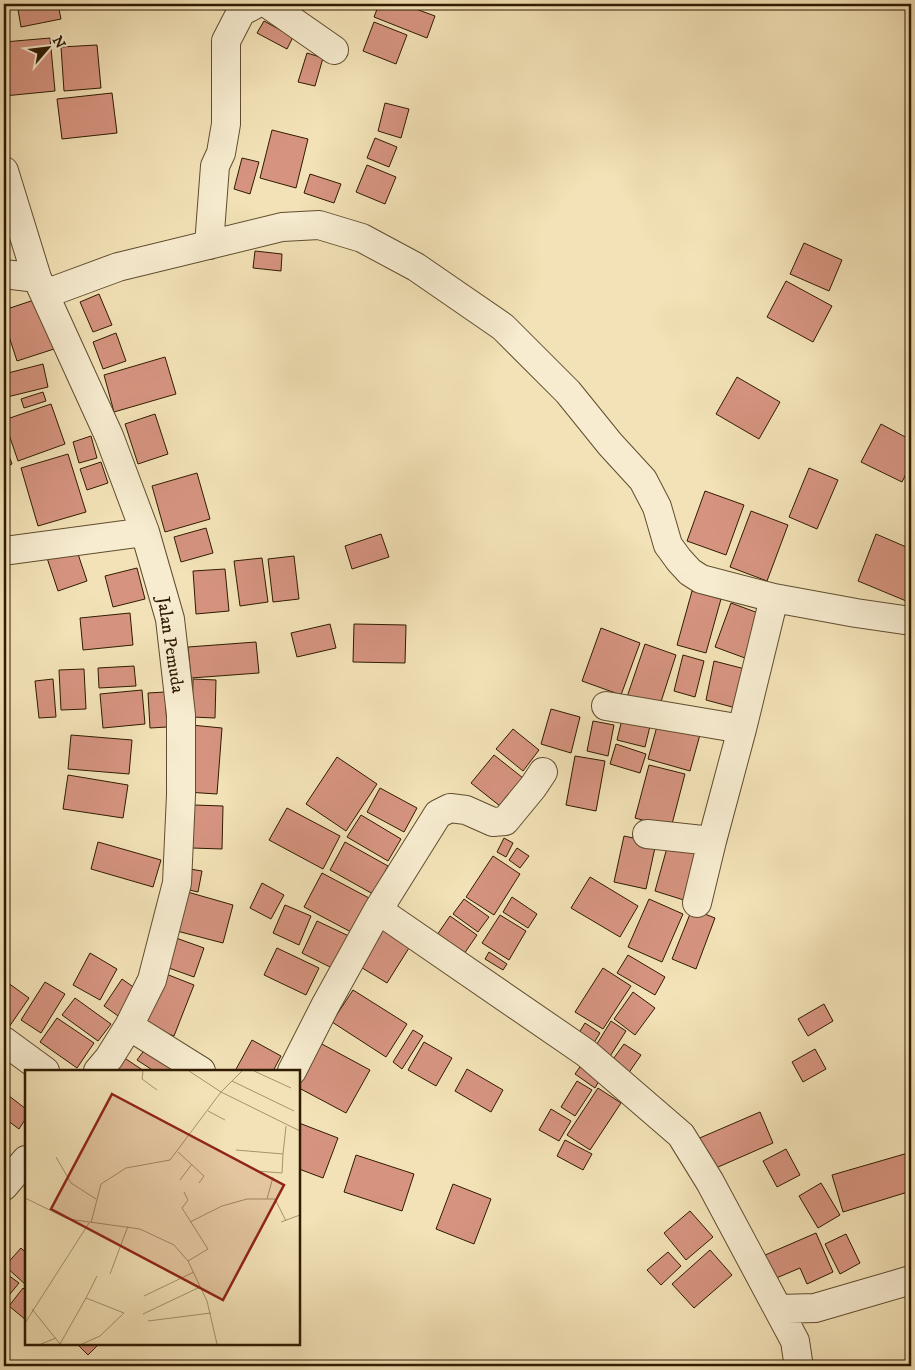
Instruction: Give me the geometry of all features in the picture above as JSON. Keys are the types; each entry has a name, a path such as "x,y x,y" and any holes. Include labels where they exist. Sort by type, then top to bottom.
{"street":[{"path":"209,245 215,166 222,153 226,124 226,41 241,12 256,4"},
{"path":"268,4 334,50"},
{"name":"Jalan Pemuda","path":"4,171 41,286 109,436 145,532 170,619 181,715 181,795 176,883 152,980 129,1026 99,1070"},
{"path":"4,274 41,286 282,227 319,225 362,238 416,267 503,327 568,392 610,444 643,480 658,507 668,545 690,572 701,579 774,598 911,621"},
{"path":"4,551 145,532"},
{"path":"697,902 774,598"},
{"path":"606,706 742,729"},
{"path":"293,1070 325,1006 378,910 438,814 450,808 466,810 493,822 505,821 543,772"},
{"path":"647,834 712,842"},
{"path":"378,910 586,1053 681,1135 710,1182 795,1340 798,1361 796,1366"},
{"path":"129,1026 199,1070"},
{"path":"4,1042 44,1070"},
{"path":"4,1186 25,1161"},
{"path":"778,1309 815,1308 911,1280"}],"building":[{"path":"17,4 58,4 61,19 21,27"},
{"path":"379,4 402,4 435,16 427,38 374,17"},
{"path":"264,21 293,37 287,49 257,33"},
{"path":"374,22 407,35 396,64 363,51"},
{"path":"50,38 55,91 4,96 4,42"},
{"path":"97,45 101,88 64,91 61,47"},
{"path":"307,53 323,58 315,86 298,82"},
{"path":"112,93 117,133 62,139 57,99"},
{"path":"385,103 409,109 401,138 378,131"},
{"path":"272,130 308,139 296,188 260,178"},
{"path":"375,138 397,147 389,167 367,158"},
{"path":"242,158 259,162 250,194 234,189"},
{"path":"367,165 396,177 385,204 356,192"},
{"path":"310,174 341,184 334,203 304,193"},
{"path":"804,243 842,260 829,291 790,274"},
{"path":"255,251 282,254 281,271 253,268"},
{"path":"786,281 832,306 813,342 767,317"},
{"path":"99,294 112,325 93,332 80,302"},
{"path":"37,299 54,349 17,361 4,321 4,310"},
{"path":"116,333 126,361 103,369 93,342"},
{"path":"165,357 176,394 114,412 104,375"},
{"path":"43,364 48,387 7,397 4,374"},
{"path":"737,377 780,402 759,439 716,414"},
{"path":"43,392 46,401 24,408 21,399"},
{"path":"51,404 65,444 18,461 4,420"},
{"path":"155,414 168,454 138,464 125,424"},
{"path":"881,424 911,440 911,464 902,482 861,462"},
{"path":"91,436 97,458 79,463 73,442"},
{"path":"4,442 12,464 4,467"},
{"path":"68,454 86,512 38,526 21,468"},
{"path":"101,462 108,483 87,490 80,469"},
{"path":"809,468 838,480 817,529 789,517"},
{"path":"197,473 210,519 165,532 152,486"},
{"path":"705,491 744,505 726,555 687,541"},
{"path":"751,511 788,525 767,581 730,567"},
{"path":"206,528 213,553 181,562 174,537"},
{"path":"381,534 389,557 352,569 345,546"},
{"path":"876,534 911,549 911,603 858,581"},
{"path":"76,548 87,581 58,591 47,558"},
{"path":"294,556 299,599 273,602 268,559"},
{"path":"262,558 268,602 240,606 234,561"},
{"path":"137,568 145,599 113,607 105,576"},
{"path":"225,569 229,611 196,614 193,571"},
{"path":"692,591 721,599 706,653 677,645"},
{"path":"731,603 761,614 745,658 715,647"},
{"path":"130,613 133,645 83,650 80,618"},
{"path":"330,624 336,648 297,657 291,633"},
{"path":"354,624 406,625 405,663 353,662"},
{"path":"601,628 640,643 621,695 582,681"},
{"path":"256,642 259,673 191,678 188,647"},
{"path":"645,644 676,655 659,708 627,697"},
{"path":"683,655 704,661 695,697 674,691"},
{"path":"714,661 745,669 736,708 706,700"},
{"path":"134,666 136,686 99,688 98,668"},
{"path":"84,669 86,709 61,710 59,670"},
{"path":"53,679 56,717 39,718 35,681"},
{"path":"193,679 216,680 215,718 192,717"},
{"path":"142,690 145,724 103,728 100,694"},
{"path":"165,692 167,727 150,728 148,693"},
{"path":"551,709 580,717 571,753 541,744"},
{"path":"623,715 651,722 645,747 617,740"},
{"path":"659,719 701,731 690,771 648,759"},
{"path":"593,721 614,725 608,756 587,751"},
{"path":"191,725 222,728 217,794 186,792"},
{"path":"513,729 539,750 523,771 496,749"},
{"path":"71,735 132,740 129,774 68,769"},
{"path":"616,744 646,754 640,773 610,764"},
{"path":"494,755 523,778 500,806 471,783"},
{"path":"575,756 605,761 596,811 566,805"},
{"path":"337,757 377,784 346,831 306,804"},
{"path":"649,765 685,774 671,828 635,818"},
{"path":"68,775 128,785 123,818 63,809"},
{"path":"380,788 417,808 404,832 367,812"},
{"path":"194,805 223,806 222,849 192,848"},
{"path":"287,808 340,836 323,869 269,840"},
{"path":"361,815 401,839 388,861 347,837"},
{"path":"624,836 656,843 646,889 614,882"},
{"path":"670,837 702,847 687,901 655,891"},
{"path":"504,838 513,843 506,857 497,852"},
{"path":"98,842 161,860 153,887 91,869"},
{"path":"345,842 388,866 373,894 330,870"},
{"path":"517,848 529,856 520,868 509,860"},
{"path":"493,856 520,874 494,915 466,897"},
{"path":"190,869 202,871 198,892 185,889"},
{"path":"322,873 369,898 351,932 304,907"},
{"path":"590,877 638,906 620,937 571,908"},
{"path":"262,883 284,895 271,919 250,908"},
{"path":"184,891 233,905 223,943 173,930"},
{"path":"512,897 537,914 528,928 503,912"},
{"path":"464,899 489,917 478,932 453,914"},
{"path":"649,899 683,914 662,962 628,947"},
{"path":"285,905 311,916 299,945 273,933"},
{"path":"692,909 715,918 696,969 672,959"},
{"path":"500,915 526,931 509,960 482,943"},
{"path":"450,916 477,935 464,954 437,935"},
{"path":"381,919 414,940 387,983 354,963"},
{"path":"317,921 351,937 336,970 302,953"},
{"path":"176,938 204,948 194,977 166,967"},
{"path":"277,948 319,968 306,995 264,975"},
{"path":"489,952 507,964 503,970 485,959"},
{"path":"90,953 117,969 100,1000 73,985"},
{"path":"628,955 665,977 655,995 617,973"},
{"path":"603,968 631,986 603,1029 575,1012"},
{"path":"161,972 194,985 174,1036 142,1024"},
{"path":"122,979 139,991 121,1018 104,1006"},
{"path":"4,980 29,998 9,1027 4,1023"},
{"path":"45,982 65,994 41,1033 21,1020"},
{"path":"353,990 407,1024 386,1057 332,1022"},
{"path":"633,992 655,1008 635,1035 614,1019"},
{"path":"75,998 111,1024 98,1041 62,1015"},
{"path":"824,1004 833,1021 808,1036 798,1019"},
{"path":"57,1018 94,1043 77,1068 40,1042"},
{"path":"611,1021 626,1031 607,1061 592,1052"},
{"path":"585,1023 600,1033 590,1049 575,1039"},
{"path":"413,1030 423,1036 402,1069 393,1062"},
{"path":"252,1040 281,1056 274,1070 236,1070"},
{"path":"424,1042 452,1058 436,1086 408,1070"},
{"path":"320,1043 370,1070 346,1113 300,1089 300,1082"},
{"path":"624,1044 641,1055 628,1074 611,1062"},
{"path":"148,1045 176,1063 171,1070 152,1070 137,1060"},
{"path":"815,1049 826,1069 803,1082 792,1062"},
{"path":"120,1055 142,1070 110,1070"},
{"path":"584,1061 603,1074 595,1088 575,1074"},
{"path":"467,1069 503,1090 491,1112 455,1091"},
{"path":"577,1081 592,1090 575,1116 561,1107"},
{"path":"598,1088 621,1103 590,1150 567,1135"},
{"path":"4,1092 25,1108 25,1120 19,1129 4,1118"},
{"path":"551,1109 571,1121 559,1141 539,1130"},
{"path":"760,1112 773,1143 709,1171 695,1140"},
{"path":"300,1123 338,1138 323,1178 300,1169"},
{"path":"565,1140 592,1154 583,1170 557,1156"},
{"path":"786,1149 800,1175 777,1187 763,1161"},
{"path":"908,1153 911,1165 911,1191 843,1212 832,1175"},
{"path":"356,1155 414,1174 402,1211 344,1192"},
{"path":"821,1183 840,1215 818,1228 799,1196"},
{"path":"453,1184 491,1199 474,1244 436,1229"},
{"path":"690,1211 713,1237 686,1260 664,1233"},
{"path":"816,1233 833,1272 807,1284 800,1268 774,1279 763,1256"},
{"path":"846,1234 860,1263 840,1274 825,1244"},
{"path":"21,1248 25,1252 25,1284 5,1266"},
{"path":"710,1250 732,1275 694,1308 672,1284"},
{"path":"668,1252 681,1266 661,1285 647,1270"},
{"path":"4,1272 19,1283 6,1299 4,1297"},
{"path":"23,1288 25,1290 25,1319 9,1306"},
{"path":"78,1345 98,1345 88,1355"}]}
